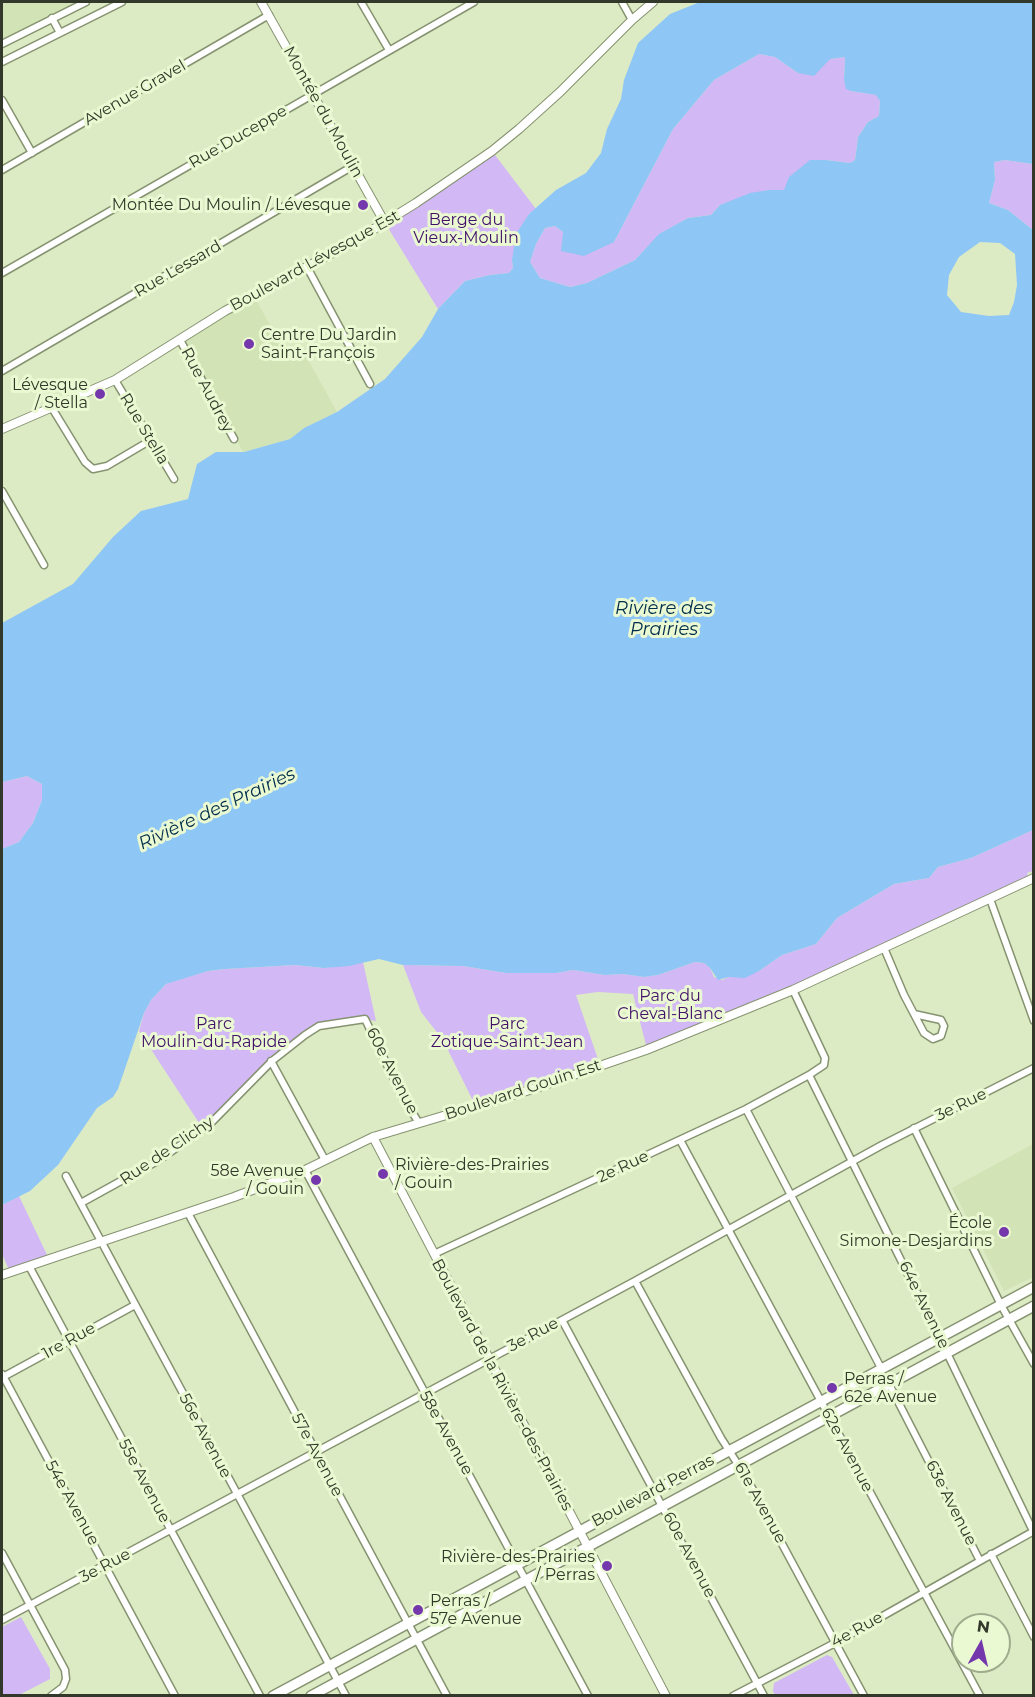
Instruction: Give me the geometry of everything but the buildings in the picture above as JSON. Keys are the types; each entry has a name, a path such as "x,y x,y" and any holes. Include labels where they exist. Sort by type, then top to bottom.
{"main road":[{"name":"Boulevard Perras","path":"273,1695 1034,1287"},
{"name":"Boulevard Perras","path":"311,1695 1034,1306"}],"street":[{"path":"2,44 86,2"},
{"path":"2,62 122,2"},
{"name":"Montée du Moulin","path":"261,2 385,223"},
{"path":"361,2 389,50"},
{"name":"Rue Duceppe","path":"2,273 474,2"},
{"path":"622,2 632,20"},
{"name":"Boulevard Lévesque Est","path":"2,429 115,380 225,311 385,223 501,144 560,92 653,2"},
{"name":"Avenue Gravel","path":"2,170 269,15"},
{"path":"52,18 60,33"},
{"path":"2,100 32,153"},
{"name":"Rue Lessard","path":"2,370 353,166"},
{"path":"307,267 370,384"},
{"name":"Rue Audrey","path":"180,340 234,439"},
{"name":"Rue Stella","path":"115,380 174,479"},
{"path":"52,408 85,462 93,469 107,466 151,440"},
{"path":"2,491 44,565"},
{"name":"Boulevard Gouin Est","path":"2,1275 188,1213 305,1170 373,1137 533,1089 646,1050 793,990 1034,878"},
{"path":"990,899 1034,1021"},
{"path":"884,948 914,1014 924,1033 936,1039 941,1036 944,1026 941,1020 914,1014"},
{"path":"793,990 825,1058 825,1065 809,1075"},
{"name":"60e Avenue","path":"365,1019 403,1098 419,1123"},
{"name":"Rue de Clichy","path":"81,1203 143,1170 209,1125 272,1061 305,1035 319,1026 365,1019"},
{"path":"272,1061 325,1161"},
{"name":"3e Rue","path":"2,1620 635,1281 914,1128 1034,1068"},
{"name":"2e Rue","path":"434,1254 746,1109 809,1075"},
{"name":"64e Avenue","path":"809,1075 1033,1531"},
{"path":"746,1109 881,1368"},
{"path":"914,1128 1001,1305 1034,1364"},
{"name":"Boulevard de la Rivière-des-Prairies","path":"373,1137 666,1695"},
{"name":"62e Avenue","path":"680,1140 980,1695"},
{"name":"58e Avenue","path":"305,1170 588,1695"},
{"name":"56e Avenue","path":"66,1176 346,1695"},
{"name":"57e Avenue","path":"188,1213 447,1695"},
{"name":"55e Avenue","path":"29,1266 260,1695"},
{"name":"61e Avenue","path":"635,1281 739,1465 864,1695"},
{"name":"1re Rue","path":"2,1376 135,1305"},
{"name":"60e Avenue","path":"562,1320 764,1695"},
{"name":"54e Avenue","path":"2,1376 176,1695"},
{"name":"63e Avenue","path":"889,1384 980,1561 991,1554 1034,1637"},
{"path":"991,1554 1033,1531"},
{"path":"2,1553 65,1670 66,1679 63,1687 51,1695"},
{"name":"4e Rue","path":"733,1695 835,1643 980,1561"}],"shaded area":[{"path":"2,2 76,2 2,39"},
{"path":"255,298 285,352 301,347 337,412 304,428 290,439 243,452 185,341"},
{"name":"École Simone-Desjardins","path":"1033,1144 1033,1277 1004,1291 952,1188"}],"green space":[{"path":"759,54 775,57 798,73 830,59 845,57 844,80 851,91 877,95 880,101 879,116 868,122 858,137 855,160 850,163 826,160 784,190 769,190 720,205 711,215 688,218 660,234 635,260 587,283 570,287 540,278 530,262 545,228 555,226 563,232 614,242 673,129 714,80"},
{"name":"Berge du Vieux-Moulin","path":"492,151 536,209 529,214 512,260 513,268 509,273 465,281 438,309 385,223"},
{"path":"1005,160 1033,164 1033,230 1008,210 989,203 995,180 994,162"},
{"path":"27,776 42,784 42,800 33,823 19,842 2,849 2,782"},
{"path":"1033,830 1033,871 990,899 884,948 647,1049 633,994 598,992 576,995 600,1065 476,1107 443,1040 421,1012 403,965 463,966 506,973 556,973 573,970 605,975 623,974 644,977 658,975 695,962 704,963 710,968 714,977 722,980 759,971 782,955 816,944 837,918 894,884 929,878 938,867 971,858"},
{"name":"Parc Moulin-du-Rapide","path":"363,962 376,1021 365,1019 338,1022 305,1035 203,1129 139,1031 144,1013 151,1000 166,984 171,982 208,971 225,969 295,965 324,968"},
{"path":"19,1196 49,1259 10,1272 2,1254 2,1205"},
{"path":"21,1617 50,1669 50,1679 19,1695 2,1695 2,1627"},
{"path":"827,1655 832,1657 854,1695 775,1695 774,1683"}],"water":[{"name":"Rivière des Prairies","path":"700,2 1033,2 1033,164 1005,160 994,162 995,180 989,203 1008,210 1033,230 1033,830 971,858 938,867 929,878 894,884 837,918 816,944 782,955 745,978 729,977 718,980 704,963 695,962 658,975 644,977 623,974 605,975 573,970 556,973 506,973 463,966 403,965 379,959 349,966 324,968 295,965 225,969 208,971 166,984 151,1000 144,1013 118,1089 113,1097 97,1108 58,1165 30,1191 2,1205 2,849 19,842 33,823 42,800 42,784 27,776 2,782 2,623 73,584 113,537 141,511 188,499 197,464 216,452 244,452 290,439 304,428 337,412 385,379 422,337 438,309 465,281 509,273 513,268 516,234 529,214 556,190 586,173 601,153 607,129 621,99 624,80 638,43 670,14","holes":["759,54 775,57 798,73 814,76 830,59 845,57 846,89 876,95 880,101 879,116 868,122 858,137 855,160 850,163 810,160 789,177 784,190 750,193 720,205 711,215 688,218 659,234 635,260 587,283 570,287 540,278 530,262 545,228 555,226 563,232 561,251 584,256 614,242 673,129 714,80","980,242 1000,243 1015,254 1017,285 1009,315 989,316 961,312 947,295 949,275 959,257"]}],"place":[{"name":"Montée Du Moulin / Lévesque","path":"363,205"},
{"name":"Centre Du Jardin Saint-François","path":"249,344"},
{"name":"Lévesque / Stella","path":"100,394"},
{"name":"Rivière-des-Prairies / Gouin","path":"383,1174"},
{"name":"58e Avenue / Gouin","path":"316,1180"},
{"name":"École Simone-Desjardins","path":"1004,1232"},
{"name":"Perras / 62e Avenue","path":"832,1388"},
{"name":"Rivière-des-Prairies / Perras","path":"607,1566"},
{"name":"Perras / 57e Avenue","path":"418,1610"}],"park label":[{"name":"Parc du Cheval-Blanc","path":"670,1005"},
{"name":"Parc Zotique-Saint-Jean","path":"507,1033"}]}
